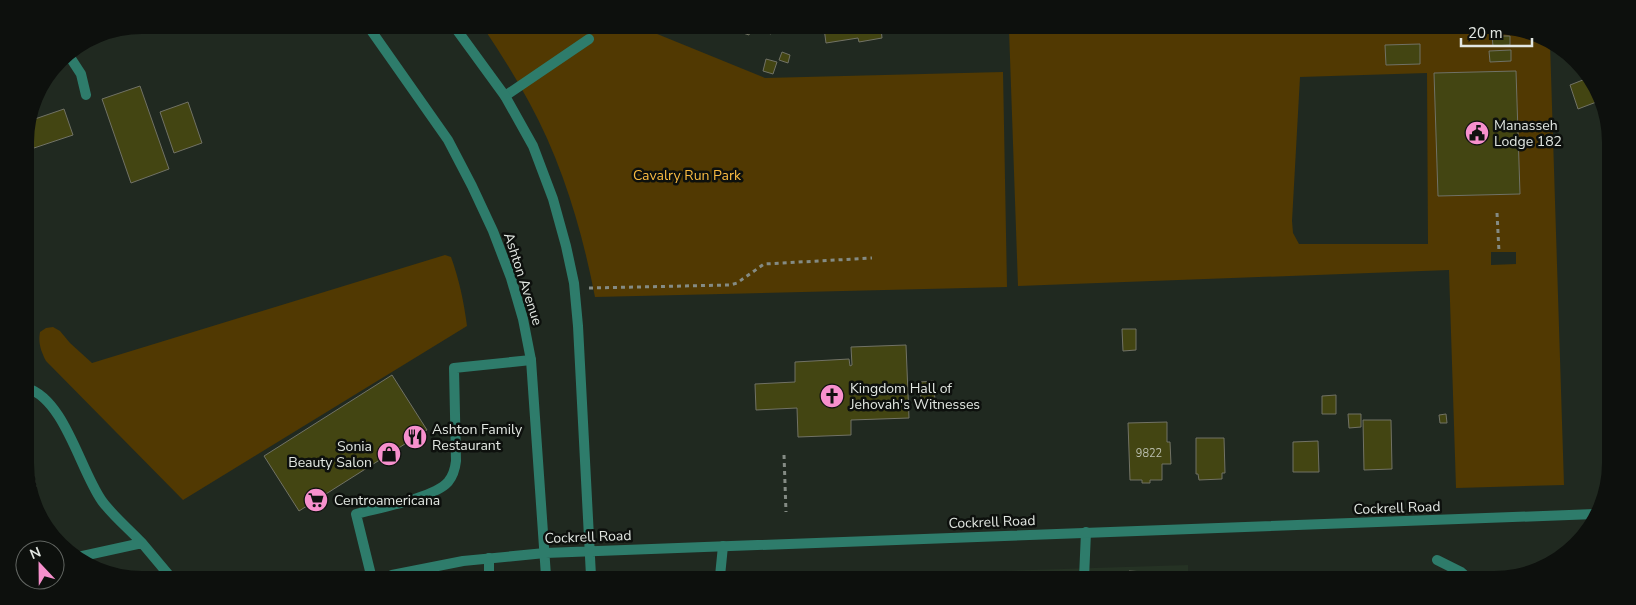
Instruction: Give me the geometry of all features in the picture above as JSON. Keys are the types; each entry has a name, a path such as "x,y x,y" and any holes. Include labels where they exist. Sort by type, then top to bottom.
{"street":[{"name":"Ashton Avenue","path":"374,34 448,140 493,231 511,278 523,319 531,360 546,571"},
{"path":"460,34 505,96 533,146 553,199 566,246 574,288 578,326 591,571"},
{"path":"505,96 589,40"},
{"path":"69,61 81,74 86,95"},
{"path":"370,571 356,514 432,493 446,484 454,473 456,461 454,368 531,360"},
{"path":"34,390 54,407 102,502 142,543 165,571"},
{"name":"Cockrell Road","path":"408,571 489,558 545,553 1589,514"},
{"path":"1084,571 1086,532"},
{"path":"86,555 142,543"},
{"path":"720,571 723,546"},
{"path":"489,558 489,571"},
{"path":"1437,560 1459,571"}],"path":[{"path":"1497,212 1499,252"},
{"path":"574,288 617,285 737,283 764,264 872,258"},
{"path":"784,455 786,512"}],"shaded area":[{"path":"1188,565 1188,571 1002,571"}],"green space":[{"name":"Cavalry Run Park","path":"488,34 657,34 765,78 1003,72 1007,287 595,297 584,247 561,172 541,125 507,64"},
{"path":"1009,34 1495,34 1516,36 1529,39 1550,50 1564,485 1456,488 1449,270 1018,286","holes":["1492,36 1510,36 1510,45 1493,46","1420,45 1420,64 1386,65 1386,46","1510,50 1511,61 1490,62 1490,51","1516,71 1520,194 1438,196 1434,73","1427,73 1428,244 1299,244 1293,233 1292,221 1300,77","1491,252 1516,252 1516,264 1491,265"]},
{"path":"445,255 451,257 454,265 467,326 183,500 46,361 40,347 40,332 46,328 53,327 60,331 92,363"}],"building":[{"path":"825,34 882,34 882,38 859,42 858,38 826,43"},
{"path":"1492,36 1510,36 1510,45 1493,46"},
{"path":"1420,44 1420,64 1386,65 1385,45"},
{"path":"1511,50 1511,61 1490,62 1489,51"},
{"path":"782,52 790,55 788,63 779,60"},
{"path":"766,59 777,62 773,74 763,71"},
{"name":"Manasseh Lodge 182","path":"1516,71 1520,194 1438,196 1434,73"},
{"path":"1583,80 1595,103 1578,109 1570,85"},
{"path":"140,86 169,169 131,183 102,99"},
{"path":"188,102 202,143 174,153 160,112"},
{"path":"64,109 73,135 34,148 36,119"},
{"path":"1122,329 1136,329 1136,350 1123,351"},
{"name":"Kingdom Hall of Jehovah's Witnesses","path":"906,345 909,418 851,420 851,435 798,437 797,408 756,410 755,384 795,382 795,362 849,359 850,366 852,365 851,347"},
{"path":"392,375 427,430 299,511 264,456"},
{"path":"934,381 935,402 921,402 920,382"},
{"path":"1336,395 1336,414 1322,414 1322,396"},
{"path":"1348,414 1361,414 1361,427 1349,428"},
{"path":"1446,414 1447,423 1440,423 1439,415"},
{"path":"1363,420 1391,420 1392,469 1364,470"},
{"path":"1167,422 1167,442 1170,442 1171,464 1162,464 1162,480 1150,480 1150,483 1142,483 1142,480 1130,480 1128,423"},
{"path":"1196,438 1224,438 1225,473 1222,473 1222,479 1199,480 1198,474 1196,474"},
{"path":"1318,441 1319,472 1293,472 1293,442"}],"place":[{"name":"Manasseh Lodge 182","path":"1477,133"},
{"name":"Kingdom Hall of Jehovah's Witnesses","path":"832,396"},
{"name":"Ashton Family Restaurant","path":"415,437"},
{"name":"Sonia Beauty Salon","path":"389,454"},
{"name":"Centroamericana","path":"316,500"}]}
